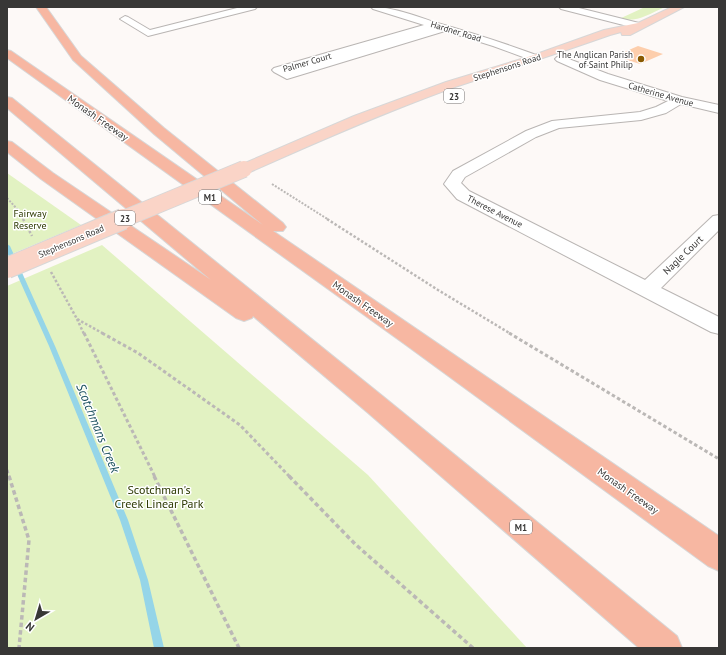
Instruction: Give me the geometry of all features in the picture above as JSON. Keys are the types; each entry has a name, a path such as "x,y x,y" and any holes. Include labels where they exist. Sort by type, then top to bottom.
{"highway":[{"path":"42,7 77,58 100,79 159,131 414,339"},
{"name":"Monash Freeway","path":"7,53 719,555"},
{"name":"M1","path":"7,101 376,405 665,648"},
{"path":"7,145 47,176 376,405"}],"main road":[{"name":"Stephensons Road","path":"289,150 376,123 616,38 679,7"},
{"name":"Stephensons Road","path":"7,268 289,150 359,119 495,70 549,61"}],"street":[{"path":"126,19 148,33 252,7"},
{"name":"Hardner Road","path":"376,7 549,61"},
{"path":"564,7 639,26"},
{"name":"Palmer Court","path":"353,53 278,70 287,76 353,53 441,27"},
{"path":"497,44 530,50 549,61"},
{"path":"495,70 512,57 511,50"},
{"name":"Catherine Avenue","path":"549,61 679,100 719,109"},
{"name":"Therese Avenue","path":"679,100 661,110 641,116 557,124 531,134 459,174 452,184 463,195 719,326"},
{"name":"Nagle Court","path":"648,289 719,220"}],"path":[{"path":"272,184 438,290 719,459"},
{"path":"7,198 18,210 33,239"},
{"path":"48,266 77,319 239,648"},
{"path":"77,319 138,353 240,425 355,544 473,648"},
{"path":"7,470 29,540 19,648"}],"green space":[{"path":"645,7 665,7 638,19 619,19"},
{"name":"Fairway Reserve","path":"7,173 81,225 7,256"},
{"name":"Scotchman's Creek Linear Park","path":"102,245 368,475 527,648 7,648 7,286"}],"building":[{"path":"638,46 663,54 640,64 615,56"}],"waterway":[{"name":"Scotchmans Creek","path":"7,246 52,346 124,520 144,580 159,648"}],"place":[{"name":"The Anglican Parish of Saint Philip","path":"641,59"}]}
